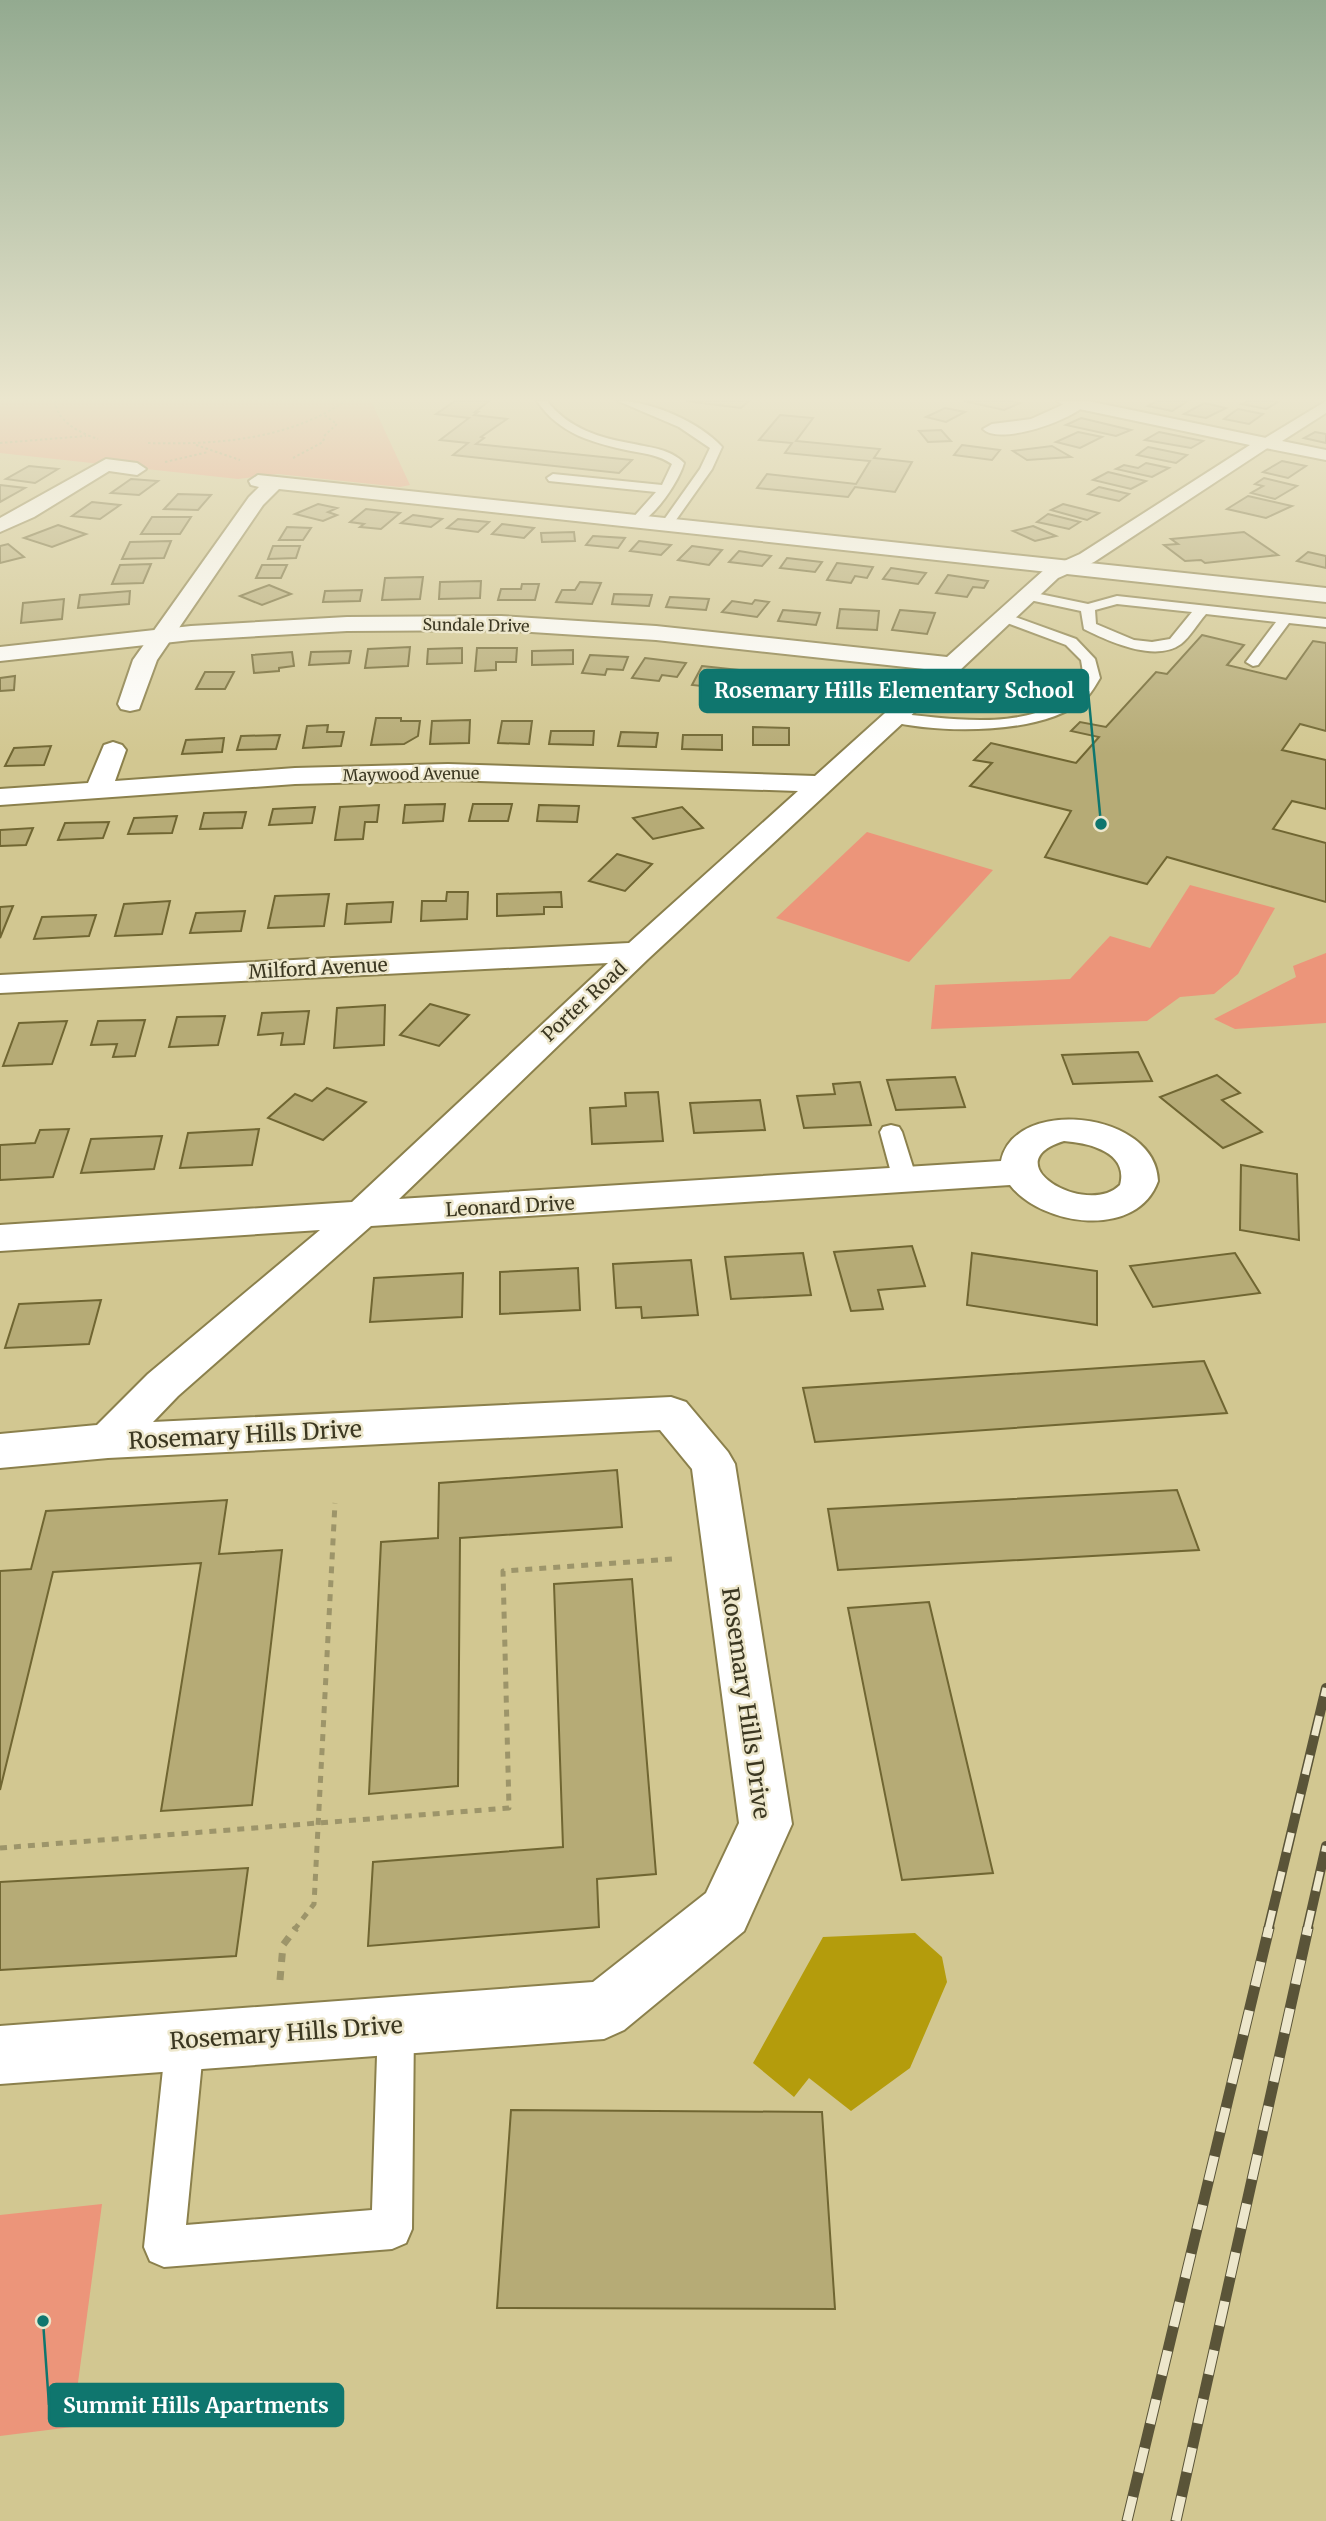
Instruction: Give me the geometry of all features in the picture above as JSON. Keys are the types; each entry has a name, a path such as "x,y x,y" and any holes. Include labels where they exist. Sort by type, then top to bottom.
{"street":[{"path":"130,704 145,660 243,519"},
{"path":"624,519 1326,596"},
{"name":"Porter Road","path":"108,1441 163,1385 362,1214 637,952 1051,575 1148,519"},
{"name":"Sundale Drive","path":"0,654 160,636 348,624 501,623 656,633 952,665"},
{"path":"99,789 113,750"},
{"name":"Maywood Avenue","path":"0,797 295,776 448,772 822,784"},
{"name":"Milford Avenue","path":"0,984 637,952"},
{"name":"Leonard Drive","path":"0,1238 1020,1172"},
{"name":"Rosemary Hills Drive","path":"0,1451 108,1441 671,1413 713,1464 766,1824 725,1912 604,2010 0,2055"}],"lane":[{"path":"667,524 671,519"},
{"path":"1030,596 1088,608 1117,600 1326,623"},
{"path":"1088,608 1089,626 1124,643 1146,647 1175,642 1202,609"},
{"path":"894,718 972,725 1018,721 1056,711 1081,696 1092,678 1088,659 1071,642 1004,617"},
{"path":"1253,662 1286,618"},
{"path":"891,1132 905,1180"},
{"path":"185,2041 164,2247 393,2229 396,2025"}],"path":[{"path":"280,1980 283,1945 314,1904 335,1503"},
{"path":"0,1847 509,1808 503,1571 672,1559"}],"shaded area":[{"path":"867,832 993,870 909,962 776,918"},
{"path":"1190,885 1275,908 1238,974 1214,994 1180,997 1147,1021 931,1029 935,985 1070,979 1110,936 1150,948"},
{"path":"1326,953 1326,1023 1235,1029 1214,1019 1296,977 1293,966"},
{"path":"915,1933 942,1957 947,1982 910,2068 851,2111 809,2078 794,2097 753,2063 823,1937"},
{"path":"102,2204 72,2427 0,2436 0,2215"}],"building":[{"path":"151,519 190,519 180,534 141,534"},
{"path":"354,519 393,519 381,529 360,527 364,524 350,522"},
{"path":"408,519 442,519 431,527 401,523"},
{"path":"458,519 489,522 478,532 447,528"},
{"path":"1042,519 1067,519 1080,522 1069,529 1037,522"},
{"path":"502,524 534,528 524,538 492,534"},
{"path":"58,525 86,534 52,547 24,538"},
{"path":"1033,526 1056,536 1035,541 1013,531"},
{"path":"287,527 311,528 303,540 279,540"},
{"path":"574,532 575,541 542,542 541,533"},
{"path":"1244,532 1278,555 1205,563 1201,560 1185,561 1164,545 1178,544 1171,539"},
{"path":"593,536 625,538 618,548 586,545"},
{"path":"171,541 164,558 122,559 130,542"},
{"path":"639,541 671,545 661,555 630,551"},
{"path":"8,544 24,557 0,563 0,546"},
{"path":"273,546 300,546 296,558 268,559"},
{"path":"692,546 722,550 709,565 678,560"},
{"path":"739,551 771,556 762,566 729,562"},
{"path":"1308,552 1326,556 1326,568 1297,561"},
{"path":"787,558 822,562 815,572 780,568"},
{"path":"837,563 873,567 867,578 855,576 851,583 827,580"},
{"path":"151,564 143,583 112,584 120,565"},
{"path":"262,565 287,565 281,578 256,578"},
{"path":"891,568 926,573 918,584 883,579"},
{"path":"948,575 988,581 984,588 973,587 967,597 936,593"},
{"path":"423,577 420,599 382,600 385,578"},
{"path":"481,581 480,598 439,599 440,582"},
{"path":"580,582 601,583 592,604 556,602 562,590 575,590"},
{"path":"522,584 539,584 535,600 498,600 501,589 521,589"},
{"path":"269,585 291,594 262,605 240,596"},
{"path":"362,590 360,601 323,602 325,591"},
{"path":"130,591 129,604 78,608 80,595"},
{"path":"614,594 652,595 649,606 612,604"},
{"path":"670,597 709,599 706,610 666,607"},
{"path":"64,599 62,619 21,623 23,603"},
{"path":"755,600 769,602 757,617 722,612 732,601 752,604"},
{"path":"840,609 879,611 877,630 837,628"},
{"path":"783,610 820,613 816,625 778,621"},
{"path":"900,610 935,613 927,634 892,630"},
{"path":"1202,635 1244,645 1227,665 1286,679 1313,641 1326,643 1326,731 1300,724 1282,750 1326,760 1326,809 1292,801 1273,829 1326,843 1326,902 1167,857 1147,884 1045,857 1071,811 970,786 992,763 974,760 991,743 1076,763 1099,737 1071,731 1080,722 1106,727 1156,672 1167,674"},
{"path":"410,647 408,666 365,668 368,649"},
{"path":"462,648 462,663 427,664 428,649"},
{"path":"477,648 517,648 516,662 496,662 496,670 475,671"},
{"path":"573,650 573,664 532,665 532,651"},
{"path":"351,651 349,663 309,665 311,652"},
{"path":"292,652 294,666 279,668 279,671 254,673 252,655"},
{"path":"590,655 628,657 623,670 607,669 605,675 582,673"},
{"path":"645,658 686,663 677,677 662,675 659,681 632,678"},
{"path":"702,666 740,670 730,689 692,685"},
{"path":"205,672 234,672 225,689 196,689"},
{"path":"15,676 14,690 0,691 0,678"},
{"path":"376,718 420,721 418,736 404,744 371,745"},
{"path":"470,720 469,743 430,744 432,721"},
{"path":"502,721 532,721 529,744 498,743"},
{"path":"328,725 327,732 344,732 341,746 303,748 307,726"},
{"path":"753,727 789,728 789,745 753,745"},
{"path":"551,731 594,731 593,745 549,744"},
{"path":"621,732 658,733 656,747 618,746"},
{"path":"280,735 276,749 237,750 241,736"},
{"path":"683,735 722,735 722,750 682,749"},
{"path":"224,738 222,752 182,754 186,740"},
{"path":"51,746 44,765 5,766 14,748"},
{"path":"445,804 443,821 403,823 405,805"},
{"path":"473,804 512,804 508,821 469,821"},
{"path":"379,805 377,822 365,822 363,839 335,840 340,807"},
{"path":"539,805 579,806 577,822 537,821"},
{"path":"315,807 312,823 269,825 273,809"},
{"path":"682,807 703,828 653,839 633,818"},
{"path":"246,812 242,828 200,829 204,813"},
{"path":"177,816 172,833 128,834 134,818"},
{"path":"109,822 103,838 58,840 65,823"},
{"path":"33,828 26,845 0,846 0,830"},
{"path":"617,854 652,864 625,891 589,881"},
{"path":"447,892 468,892 467,919 421,921 422,901 446,901"},
{"path":"561,892 562,907 544,907 544,914 497,916 497,894"},
{"path":"329,894 324,926 268,928 275,896"},
{"path":"170,901 162,934 115,936 124,904"},
{"path":"393,902 391,922 345,924 347,904"},
{"path":"13,906 0,938 0,907"},
{"path":"245,911 241,931 190,933 196,913"},
{"path":"96,915 89,936 34,939 42,917"},
{"path":"430,1004 469,1015 439,1046 400,1035"},
{"path":"385,1005 384,1045 334,1048 337,1008"},
{"path":"309,1011 304,1044 281,1045 283,1033 258,1035 262,1013"},
{"path":"225,1016 218,1045 169,1047 177,1017"},
{"path":"145,1020 135,1056 113,1057 117,1044 91,1045 98,1021"},
{"path":"67,1021 52,1064 3,1066 19,1023"},
{"path":"1138,1052 1152,1081 1073,1084 1062,1055"},
{"path":"1217,1075 1240,1093 1222,1100 1262,1132 1223,1148 1160,1097"},
{"path":"955,1077 965,1107 896,1110 887,1080"},
{"path":"860,1082 871,1125 804,1128 797,1096 835,1094 833,1084"},
{"path":"327,1088 366,1102 323,1140 268,1118 295,1094 312,1101"},
{"path":"658,1092 663,1141 592,1144 590,1108 626,1106 625,1093"},
{"path":"760,1100 765,1130 694,1133 690,1103"},
{"path":"69,1129 53,1177 0,1180 0,1145 35,1143 40,1130"},
{"path":"259,1129 252,1165 180,1168 188,1133"},
{"path":"162,1136 154,1169 81,1173 91,1139"},
{"path":"1241,1165 1297,1174 1299,1240 1240,1230"},
{"path":"912,1246 925,1286 878,1290 883,1309 851,1311 834,1252"},
{"path":"803,1253 811,1295 731,1299 725,1257"},
{"path":"972,1253 1097,1271 1097,1325 967,1305"},
{"path":"1235,1253 1260,1293 1153,1307 1130,1266"},
{"path":"691,1260 698,1315 642,1318 641,1307 616,1308 613,1264"},
{"path":"578,1268 580,1310 500,1314 500,1272"},
{"path":"463,1273 462,1317 370,1322 374,1278"},
{"path":"101,1300 89,1344 5,1348 19,1304"},
{"path":"1204,1361 1227,1413 815,1442 803,1388"},
{"path":"617,1470 622,1527 460,1538 458,1786 369,1794 381,1542 438,1538 439,1483"},
{"path":"1177,1490 1199,1550 838,1570 828,1509"},
{"path":"227,1500 219,1554 282,1550 252,1805 161,1811 201,1563 53,1572 0,1790 0,1571 31,1569 46,1511"},
{"path":"632,1579 656,1874 597,1879 599,1927 368,1946 373,1862 563,1847 554,1584"},
{"path":"929,1602 993,1873 902,1880 848,1608"},
{"path":"248,1868 236,1956 0,1970 0,1882"},
{"path":"511,2110 822,2112 835,2309 497,2308"}],"railway":[{"path":"1268,1930 1326,1688"},
{"path":"1307,1930 1326,1846"},
{"path":"1127,2521 1269,1928"},
{"path":"1176,2521 1308,1928"}],"place":[{"name":"Rosemary Hills Elementary School","path":"1101,824"},
{"name":"Summit Hills Apartments","path":"43,2321"}]}
